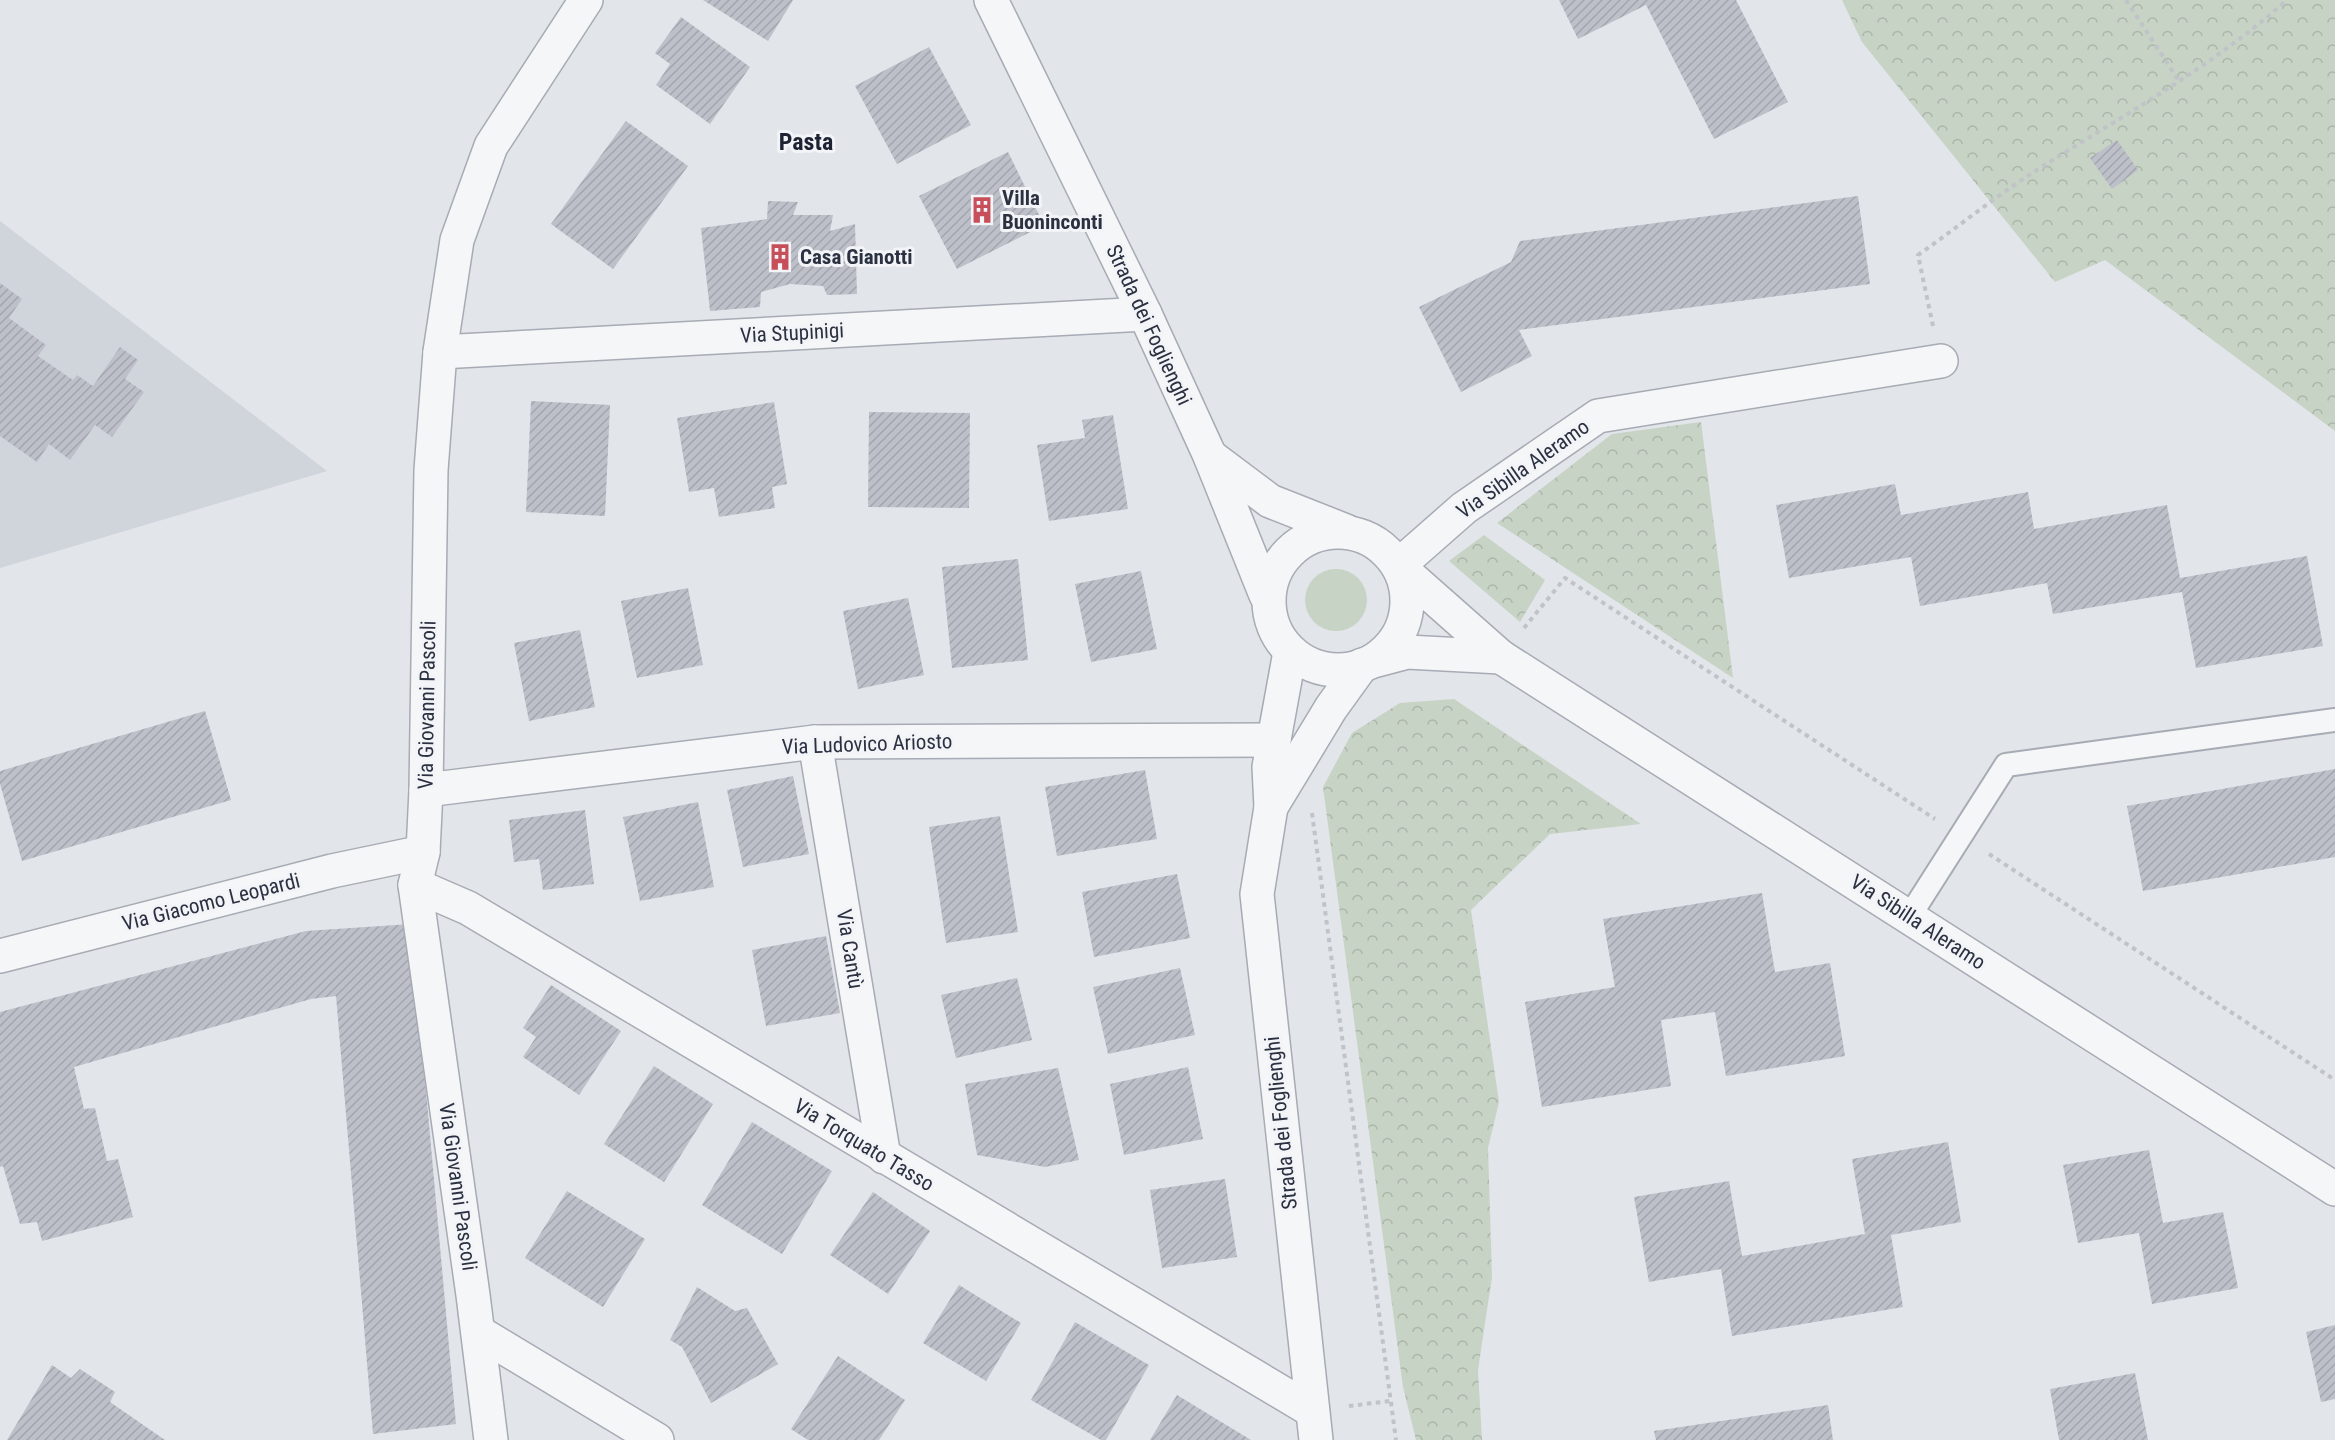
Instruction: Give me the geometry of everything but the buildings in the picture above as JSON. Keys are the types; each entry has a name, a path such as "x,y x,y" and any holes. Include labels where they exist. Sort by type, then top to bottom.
{"street":[{"name":"Via Giovanni Pascoli","path":"491,1440 415,885 423,852 426,790 431,470 440,352 457,240 491,146 586,0"},
{"name":"Strada dei Foglienghi","path":"992,0 1145,314 1210,456 1266,594 1274,629 1290,652 1314,667 1331,671 1350,670 1368,663"},
{"name":"Via Stupinigi","path":"440,352 1145,314"},
{"name":"Via Sibilla Aleramo","path":"1941,361 1598,416 1464,508 1398,566 1501,657 2335,1189"},
{"name":"Strada dei Foglienghi","path":"1210,456 1270,501 1374,541 1398,566 1406,585 1408,608 1396,639 1368,663 1331,708 1271,807"},
{"name":"Strada dei Foglienghi","path":"1266,594 1277,567 1292,549 1316,535 1336,531 1351,533"},
{"name":"Strada dei Foglienghi","path":"1290,652 1269,766 1271,807 1257,894 1314,1425"},
{"name":"Via Sibilla Aleramo","path":"1368,663 1407,652 1501,657"},
{"name":"Via Ludovico Ariosto","path":"426,790 815,741 1274,740"},
{"name":"Via Cantù","path":"815,741 884,1157"},
{"name":"Via Giacomo Leopardi","path":"0,956 332,871 423,852"},
{"name":"Via Torquato Tasso","path":"415,885 468,908 884,1157 1314,1425"},
{"path":"478,1332 647,1437"}],"lane":[{"path":"1909,917 2006,765 2335,720"}],"path":[{"path":"2126,0 2179,81"},
{"path":"1941,361 1918,255 2034,172 2179,81 2260,24 2287,0"},
{"path":"1501,657 1565,578 2335,1080"},
{"path":"1313,802 1311,813 1396,1440"}],"shaded area":[{"path":"0,221 327,471 0,568"}],"green space":[{"path":"1842,0 2335,0 2335,431 2105,260 2055,282 1862,42"},
{"path":"1701,422 1733,678 1497,523 1612,434"},
{"path":"1484,535 1545,580 1520,622 1449,561"},
{"path":"1336,569 1353,574 1358,578 1362,583 1367,600 1362,617 1358,622 1353,626 1336,631 1319,626 1314,622 1310,617 1305,600 1310,583 1314,578 1319,574"},
{"path":"1454,699 1641,824 1550,834 1471,910 1499,1102 1488,1148 1492,1277 1478,1370 1482,1440 1416,1440 1403,1387 1323,787 1352,733 1400,703"}],"place":[{"name":"Villa Buoninconti","path":"982,210"},
{"name":"Casa Gianotti","path":"780,257"}],"district":[{"name":"Pasta","path":"806,142"}]}
